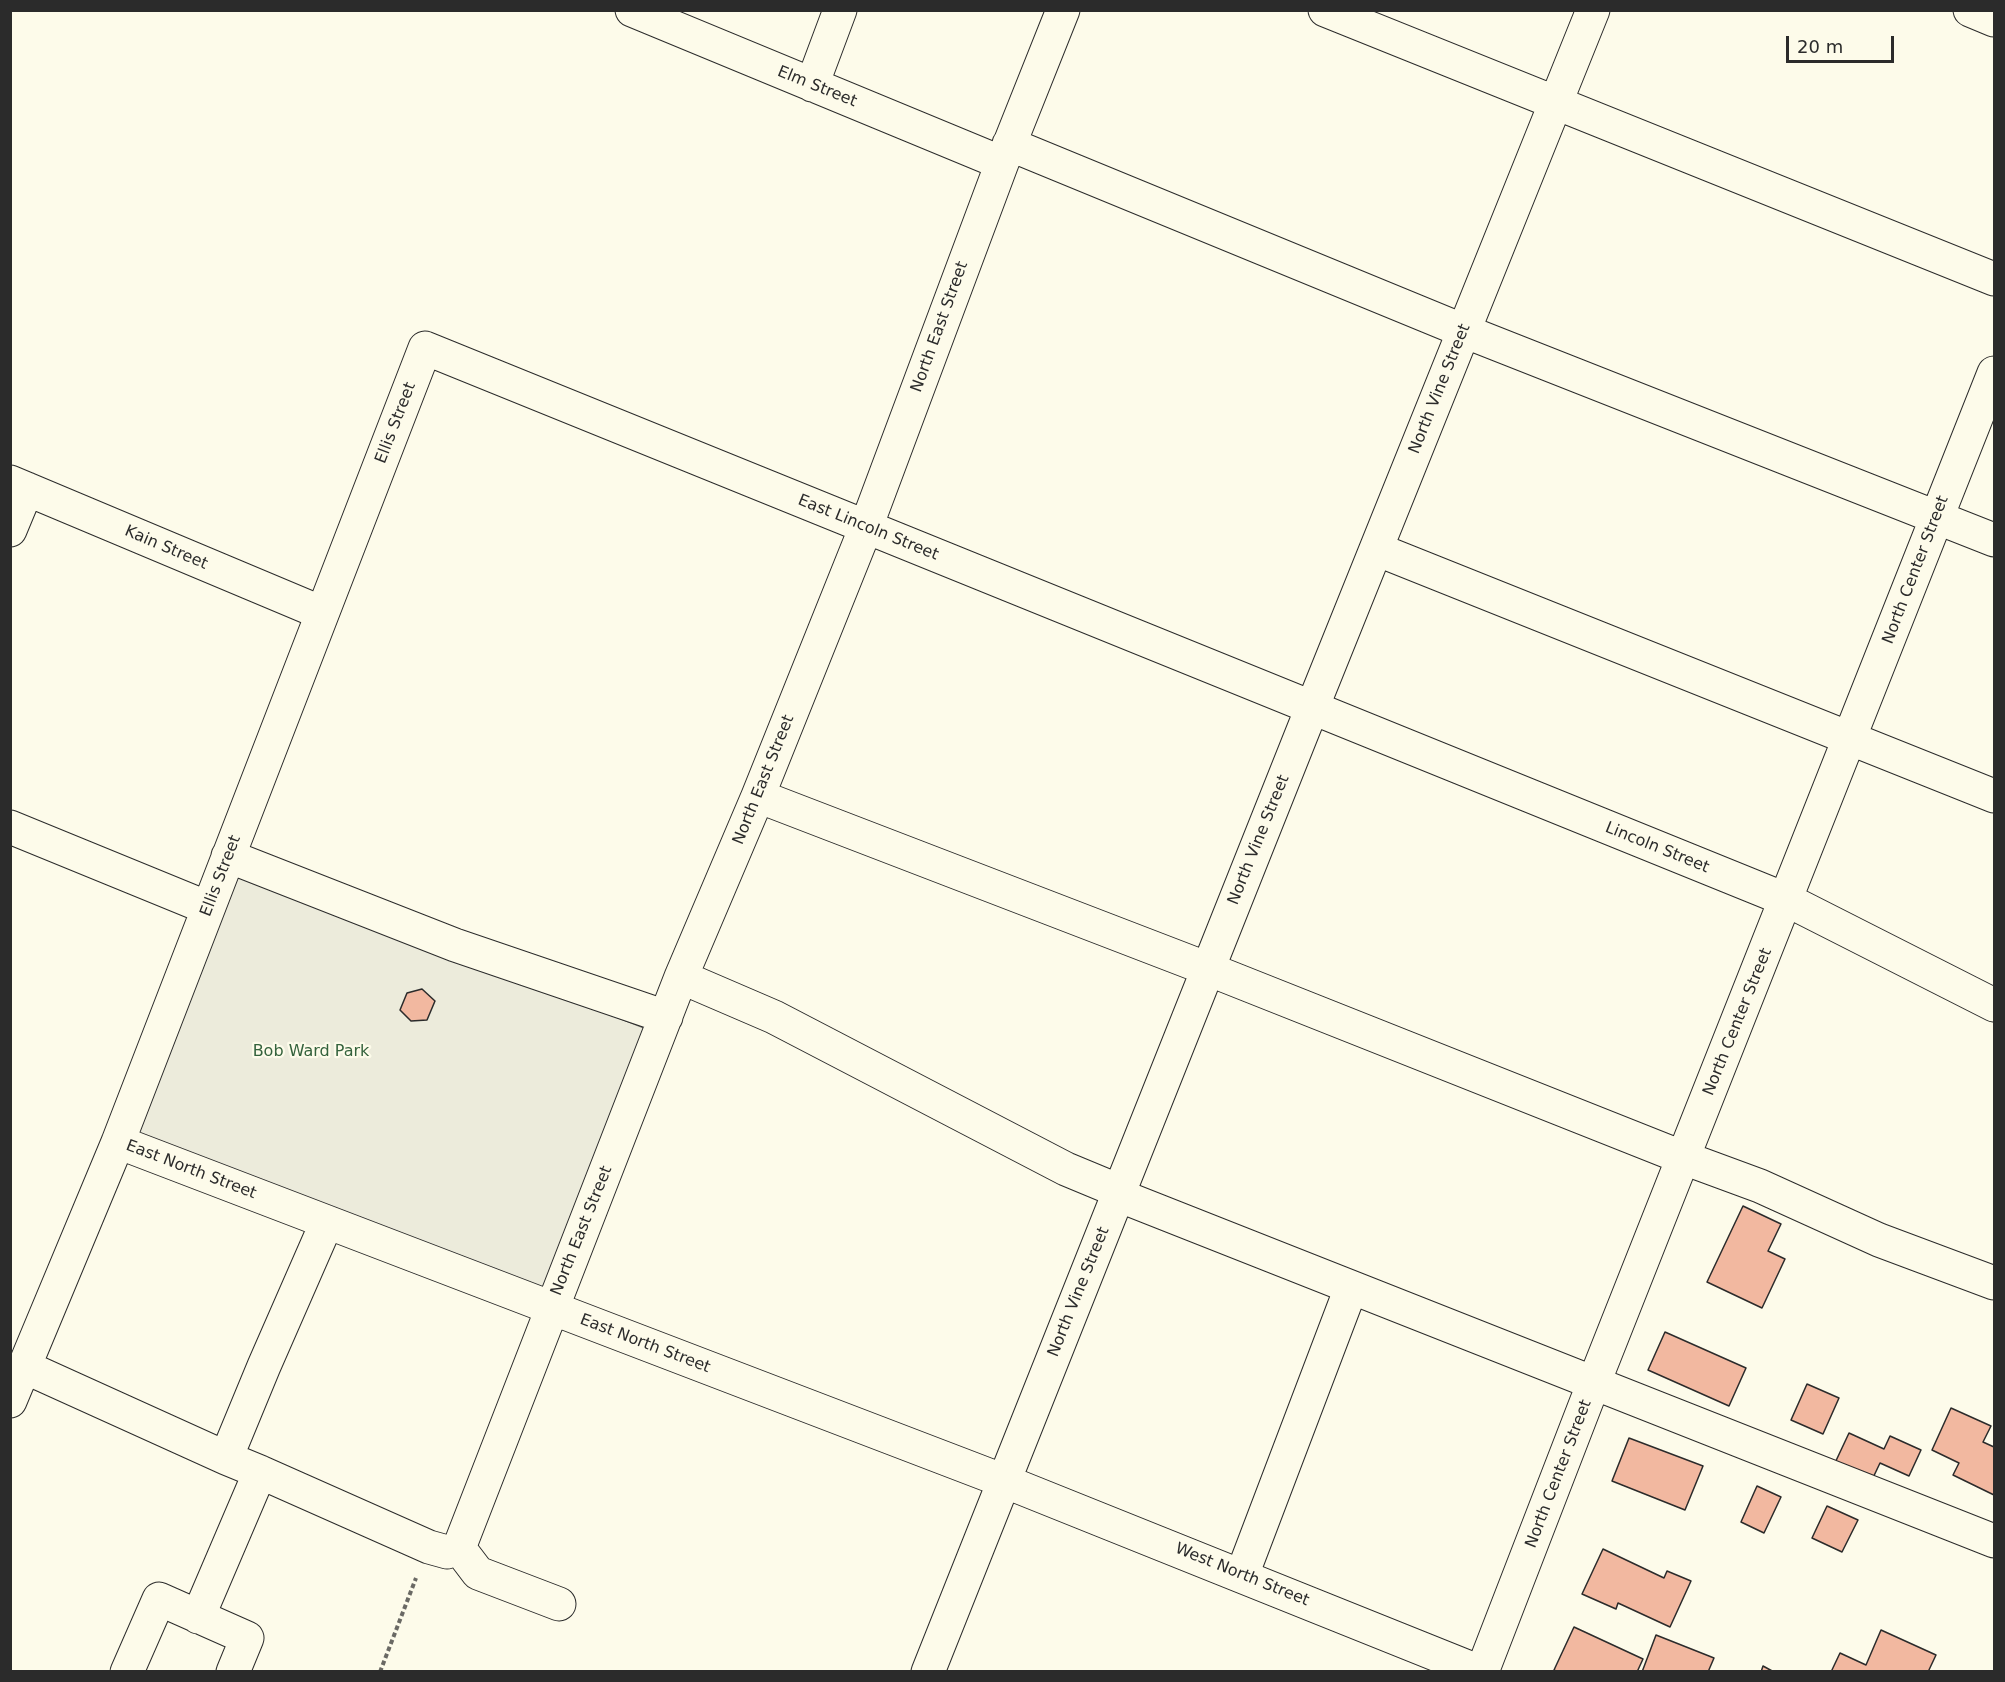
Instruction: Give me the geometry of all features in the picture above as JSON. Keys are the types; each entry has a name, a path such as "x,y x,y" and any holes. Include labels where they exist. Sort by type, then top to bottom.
{"street":[{"name":"Elm Street","path":"632,10 812,85 1005,153 1995,540"},
{"path":"812,85 840,10"},
{"name":"North East Street","path":"459,1548 681,977 758,796 866,527 1005,153 1063,10"},
{"path":"1325,10 1995,279"},
{"name":"North Vine Street","path":"928,1671 1593,10"},
{"path":"1970,10 1995,20"},
{"name":"East Lincoln Street","path":"425,348 1312,708"},
{"name":"Ellis Street","path":"10,1401 118,1142 425,348"},
{"name":"North Center Street","path":"1481,1671 1787,900 1936,516 1995,373"},
{"path":"10,530 19,486"},
{"name":"Kain Street","path":"19,486 322,613"},
{"path":"1376,549 1995,796"},
{"name":"Lincoln Street","path":"1312,708 1787,900 1995,1005"},
{"path":"758,796 1208,969 1760,1186 1879,1239 1995,1283"},
{"path":"10,827 208,908"},
{"path":"228,856 454,945 666,1017"},
{"path":"681,977 774,1017 1066,1169 1119,1193 1351,1288 1995,1541"},
{"name":"East North Street","path":"118,1142 1004,1481"},
{"path":"226,1458 327,1222"},
{"path":"1242,1575 1351,1288"},
{"path":"25,1367 429,1547 447,1552 459,1548 478,1573 559,1604"},
{"path":"198,1617 260,1472"},
{"name":"West North Street","path":"1004,1481 1481,1671"},
{"path":"127,1671 159,1599 248,1638 233,1671"}],"green space":[{"name":"Bob Ward Park","path":"224,864 652,1031 544,1291 121,1134"}],"building":[{"path":"422,989 435,1001 427,1020 411,1021 400,1010 407,993"},
{"path":"1743,1206 1781,1224 1768,1251 1785,1259 1762,1308 1707,1282"},
{"path":"1665,1332 1746,1368 1729,1406 1648,1370"},
{"path":"1807,1384 1839,1398 1823,1434 1791,1420"},
{"path":"1951,1408 1991,1426 1983,1442 1994,1447 1994,1495 1953,1475 1959,1463 1932,1450"},
{"path":"1849,1433 1884,1449 1890,1436 1921,1450 1909,1476 1880,1463 1871,1482 1834,1465"},
{"path":"1629,1438 1703,1466 1685,1510 1612,1481"},
{"path":"1757,1486 1781,1497 1764,1533 1741,1522"},
{"path":"1827,1506 1858,1520 1842,1552 1812,1538"},
{"path":"1603,1549 1664,1578 1667,1571 1691,1581 1670,1627 1618,1603 1616,1609 1582,1594"},
{"path":"1574,1627 1643,1659 1637,1672 1558,1672 1554,1670"},
{"path":"1881,1630 1936,1655 1928,1672 1831,1672 1840,1653 1866,1665"},
{"path":"1656,1635 1714,1658 1708,1672 1642,1672"},
{"path":"1763,1666 1774,1672 1761,1672"}]}
